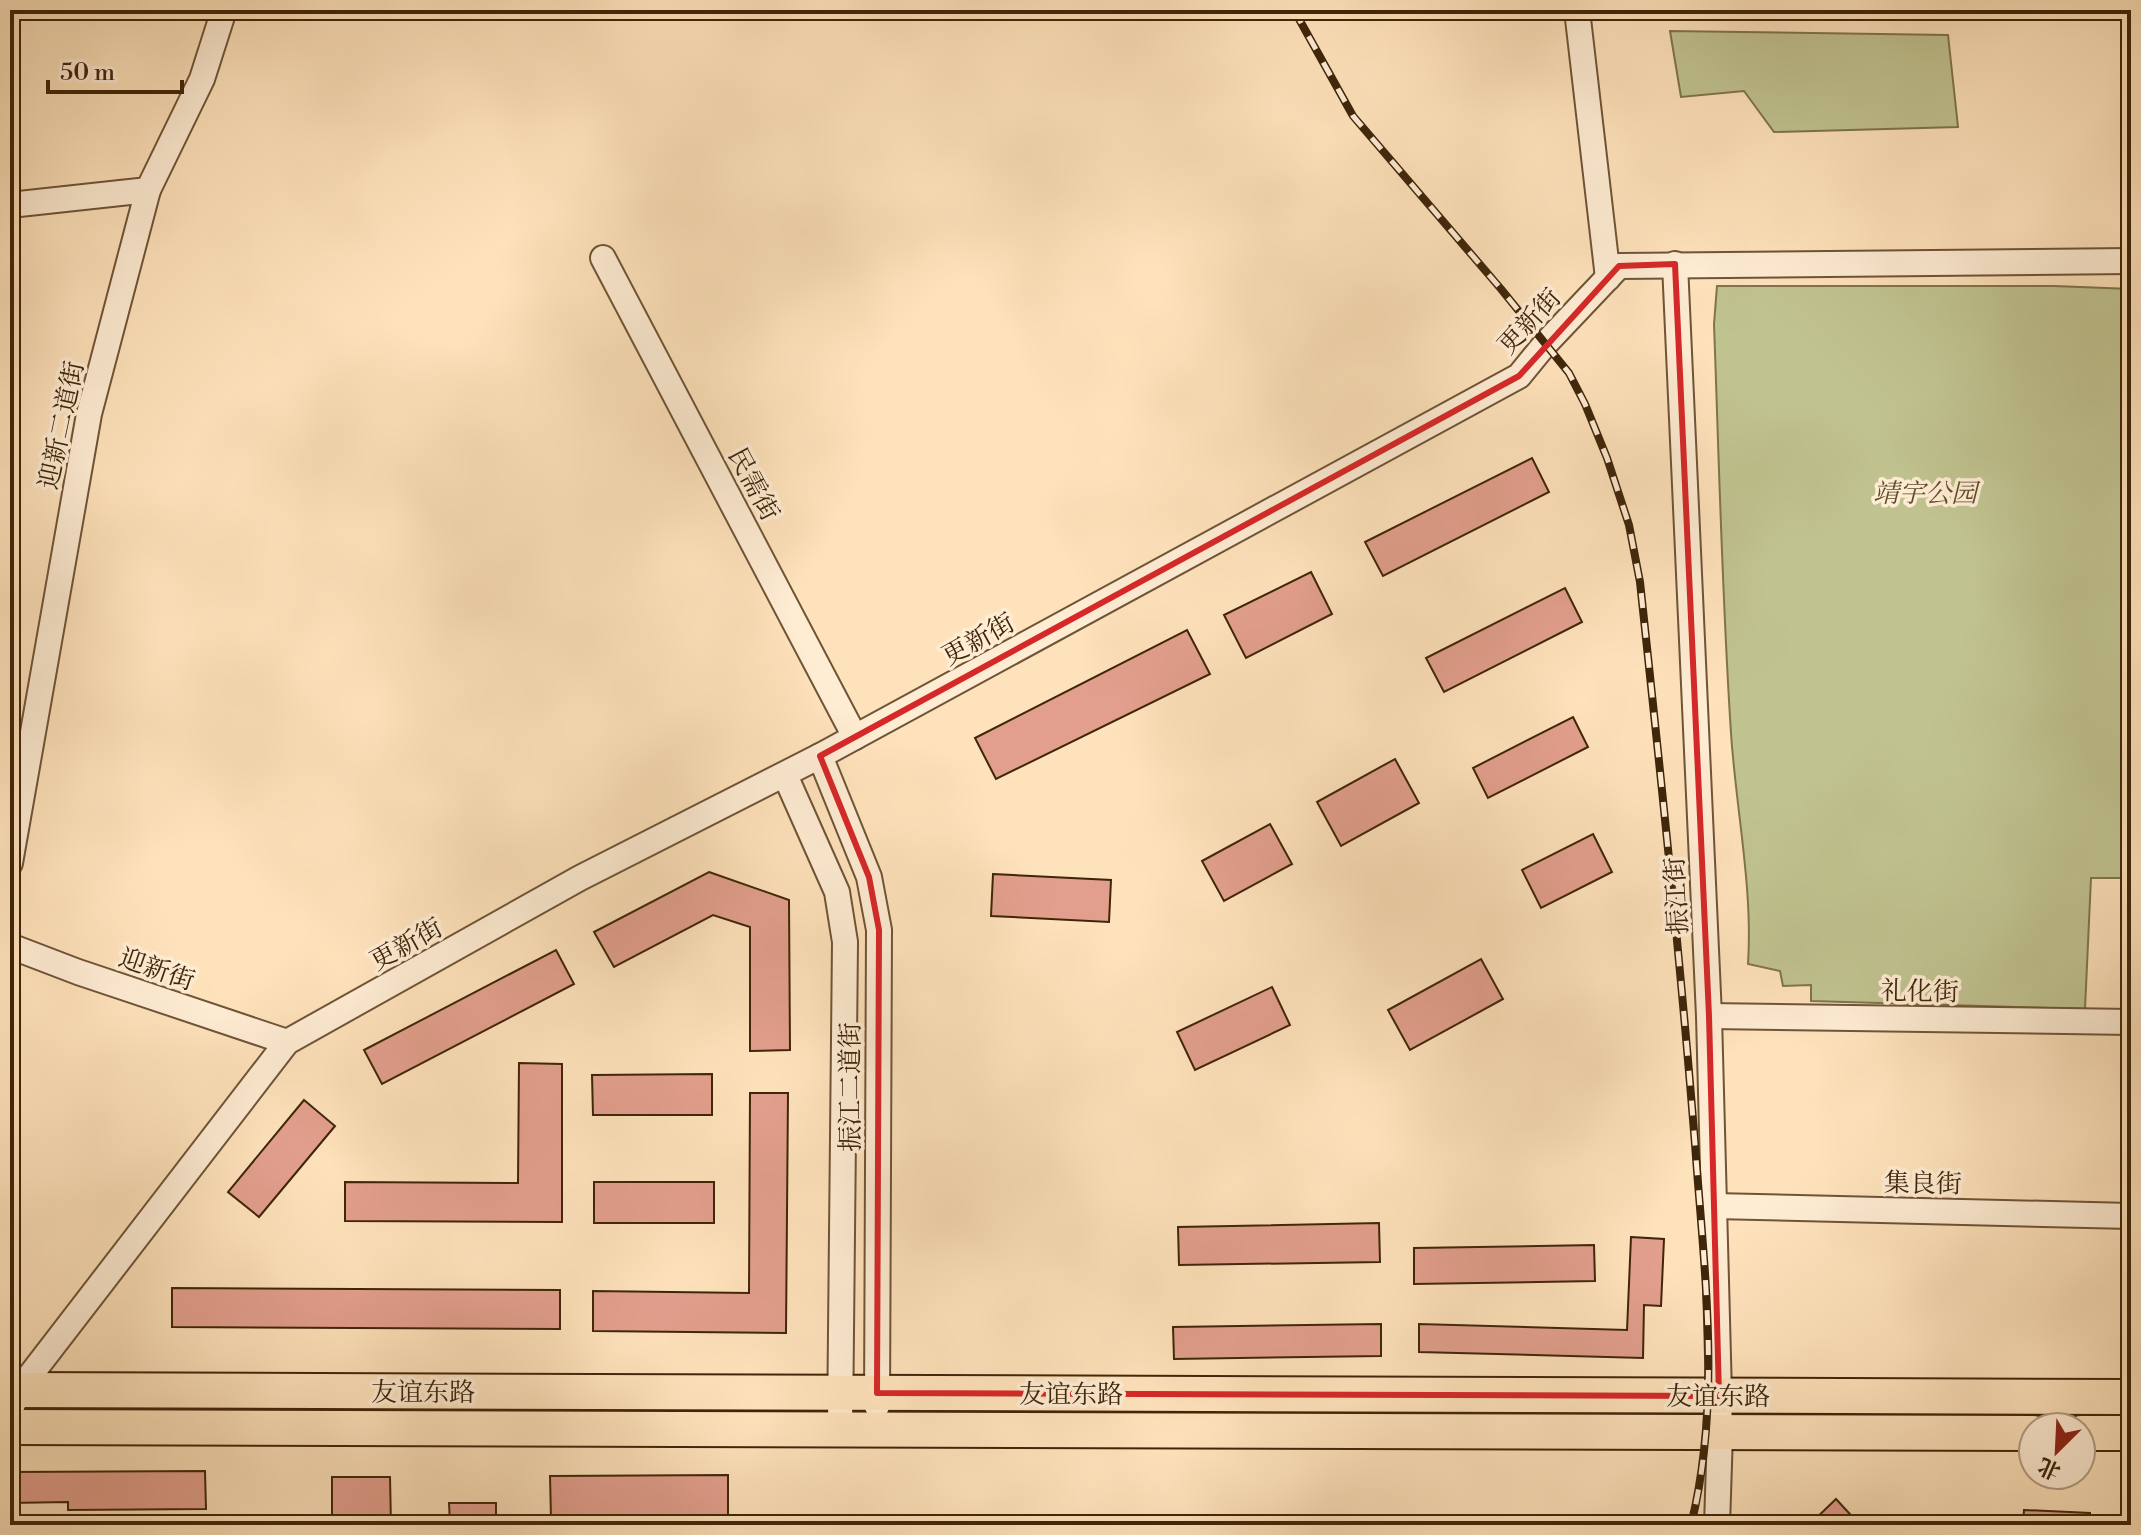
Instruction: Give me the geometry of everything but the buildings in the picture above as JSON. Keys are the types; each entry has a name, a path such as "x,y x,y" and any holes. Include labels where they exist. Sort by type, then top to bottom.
{"highway":[{"name":"友谊东路","path":"13,1397 840,1393 2131,1397"},
{"name":"友谊东路","path":"10,1427 2017,1433"},
{"path":"2097,1433 2131,1433"}],"street":[{"name":"迎新二道街","path":"10,863 89,414 148,190 202,79 224,10"},
{"path":"1577,10 1614,272"},
{"path":"1587,10 1614,272"},
{"path":"10,205 148,190"},
{"name":"民需街","path":"603,258 855,737"},
{"path":"1614,272 1675,264 2131,261"},
{"name":"振江街","path":"1675,264 1709,1016 1720,1433 1717,1525"},
{"name":"更新街","path":"13,1397 287,1042 580,878 785,775 1519,376 1614,272"},
{"name":"振江二道街","path":"820,756 869,877 879,930 877,1429"},
{"name":"振江二道街","path":"785,775 837,892 845,942 840,1429"},
{"name":"迎新街","path":"10,946 287,1042"},
{"name":"礼化街","path":"1709,1016 2131,1022"},
{"name":"集良街","path":"1714,1206 2131,1216"}],"highlighted area":[{"path":"1675,264 1709,1016 1719,1396 877,1393 879,930 869,877 820,756 1519,376 1619,266"}],"green space":[{"path":"1670,31 1948,35 1958,127 1774,132 1744,91 1681,97"},
{"name":"靖宇公园","path":"1717,286 2054,286 2131,289 2131,878 2091,878 2085,1009 1811,1001 1811,985 1783,986 1780,971 1748,964 1748,906 1733,762 1725,631 1714,324"}],"railway":[{"path":"1294,10 1353,116 1569,373 1607,458 1629,525 1640,582 1669,863 1706,1287 1706,1430 1691,1525"}]}
